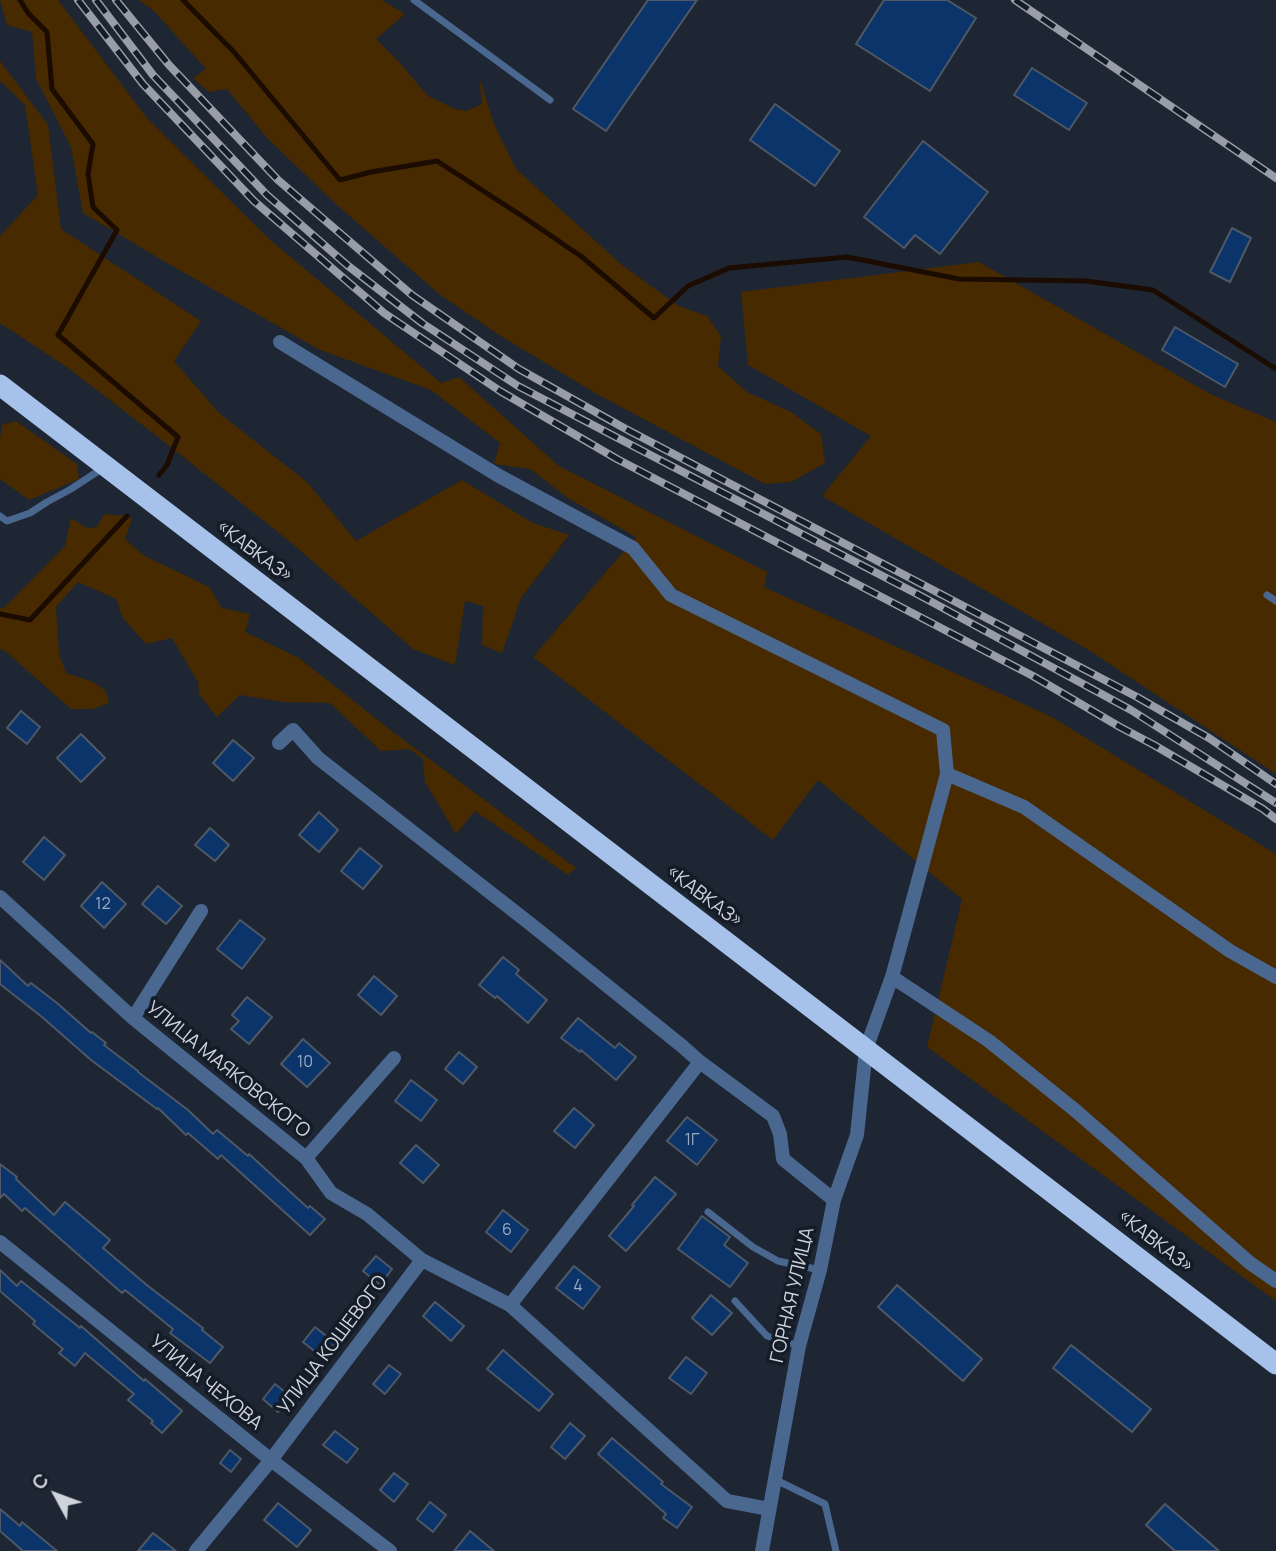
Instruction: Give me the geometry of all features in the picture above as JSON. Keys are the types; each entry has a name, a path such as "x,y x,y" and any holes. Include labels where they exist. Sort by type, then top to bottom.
{"highway":[{"name":"«КАВКАЗ»","path":"0,385 1276,1364"}],"street":[{"path":"280,342 499,476 633,548 671,595 943,730 947,774 1024,807 1230,951 1276,977"},
{"path":"279,743 293,730 318,758 554,943 700,1062 773,1116 780,1134 783,1158 834,1200"},
{"name":"ГОРНАЯ УЛИЦА","path":"762,1551 799,1346 820,1270 834,1200 857,1135 866,1049 892,977 947,774"},
{"name":"УЛИЦА МАЯКОВСКОГО","path":"0,897 133,1017 306,1158 331,1193 367,1214 422,1260 509,1305 727,1501 769,1509"},
{"path":"133,1017 201,911"},
{"path":"892,977 989,1041 1076,1111 1250,1263 1276,1281"},
{"path":"306,1158 394,1058"},
{"path":"509,1305 700,1062"},
{"name":"УЛИЦА ЧЕХОВА","path":"0,1242 271,1460 390,1551"},
{"name":"УЛИЦА КОШЕВОГО","path":"196,1551 271,1460 422,1260"}],"lane":[{"path":"414,0 551,100"},
{"path":"0,516 7,521 30,513 105,467"},
{"path":"1267,595 1276,601"},
{"path":"708,1212 753,1247 778,1261 820,1270"},
{"path":"735,1301 767,1336 799,1346"},
{"path":"776,1480 825,1504 836,1551"}],"shaded area":[{"path":"0,0 58,0 146,117 268,238 441,383 459,377 559,466 767,572 764,587 1050,716 1276,854 1276,1301 927,1047 962,899 818,780 773,840 533,657 636,537 568,498 530,469 494,464 500,443 431,390 320,350 83,213 71,147 36,79 32,32 7,25"},
{"path":"139,0 382,0 405,14 376,39 428,96 455,109 467,111 482,104 479,77 494,124 516,169 622,265 679,306 707,316 721,336 718,366 747,392 791,412 821,434 825,463 791,482 765,484 595,393 499,335 439,294 338,206 267,138 227,89 209,92 193,78 206,69 155,12"},
{"path":"0,61 48,125 61,229 201,321 174,361 219,413 307,482 356,541 462,480 533,523 569,535 521,598 502,653 482,645 483,606 465,601 455,665 413,649 288,540 158,437 68,368 0,323 0,236 38,195 25,105 0,81"},
{"path":"979,262 1212,395 1276,422 1276,774 1090,651 822,496 871,436 748,365 741,292"},
{"path":"16,421 77,464 79,479 29,500 0,479 2,425"},
{"path":"104,514 132,519 125,539 143,555 209,587 222,608 250,614 245,632 299,658 393,732 576,868 568,875 475,811 456,834 425,782 423,759 409,749 381,751 330,703 283,702 240,695 217,717 199,694 198,682 172,638 146,644 123,618 116,599 78,582 56,607 59,654 66,673 93,682 105,690 109,703 93,709 71,709 0,649 0,608 4,608 65,546 71,518 87,528 97,527"}],"building":[{"path":"648,0 697,0 606,131 573,109"},
{"path":"884,0 947,0 976,18 930,91 856,44"},
{"path":"1032,68 1087,103 1069,130 1014,95"},
{"path":"775,104 840,151 815,186 750,140"},
{"path":"923,141 988,192 940,254 915,235 904,248 864,217"},
{"path":"1232,228 1251,238 1230,282 1210,272"},
{"path":"1175,327 1238,364 1225,387 1162,350"},
{"path":"21,711 40,727 27,744 7,728"},
{"path":"81,734 105,758 81,782 57,758"},
{"path":"233,740 254,758 233,781 213,763"},
{"path":"319,812 338,830 319,852 299,835"},
{"path":"210,828 229,845 215,861 195,845"},
{"path":"44,837 65,855 44,880 23,862"},
{"path":"360,848 382,866 363,889 341,871"},
{"path":"102,882 126,904 104,928 81,906"},
{"path":"158,886 182,906 166,924 142,904"},
{"path":"240,920 265,939 242,969 217,949"},
{"path":"503,957 519,970 516,974 547,1000 528,1023 497,996 495,998 479,985"},
{"path":"0,960 28,986 31,983 106,1043 104,1045 188,1110 213,1134 217,1130 248,1156 249,1154 308,1208 310,1206 325,1219 310,1235 221,1155 218,1159 188,1133 186,1135 158,1108 91,1060 0,984"},
{"path":"374,976 397,996 381,1015 358,995"},
{"path":"247,997 272,1017 249,1044 231,1029 239,1021 232,1015"},
{"path":"578,1018 615,1048 619,1043 636,1057 616,1080 581,1050 580,1052 561,1038"},
{"path":"303,1039 330,1063 307,1087 281,1064"},
{"path":"459,1052 477,1067 463,1084 445,1069"},
{"path":"411,1080 437,1100 421,1121 395,1101"},
{"path":"574,1108 594,1125 575,1148 554,1131"},
{"path":"687,1117 717,1140 697,1165 667,1141"},
{"path":"416,1145 439,1165 423,1183 400,1163"},
{"path":"0,1164 17,1177 16,1179 54,1215 65,1202 110,1240 103,1248 203,1328 202,1330 223,1347 210,1363 170,1333 173,1329 125,1290 122,1293 25,1208 22,1211 4,1194 0,1198"},
{"path":"655,1177 676,1194 626,1251 609,1236"},
{"path":"503,1210 528,1230 511,1252 486,1232"},
{"path":"702,1216 730,1237 724,1245 748,1263 730,1287 678,1249"},
{"path":"376,1256 392,1269 380,1285 363,1271"},
{"path":"574,1266 600,1287 583,1309 556,1288"},
{"path":"0,1270 17,1286 21,1281 80,1328 81,1326 182,1411 162,1433 151,1423 153,1421 128,1400 134,1394 85,1353 75,1366 59,1353 63,1349 33,1324 35,1321 0,1291"},
{"path":"897,1285 982,1359 963,1381 878,1307"},
{"path":"711,1295 732,1313 712,1335 692,1318"},
{"path":"435,1302 464,1326 451,1341 423,1316"},
{"path":"315,1327 335,1343 323,1358 303,1342"},
{"path":"1071,1345 1151,1409 1132,1432 1053,1368"},
{"path":"503,1350 553,1394 539,1411 487,1369"},
{"path":"686,1357 707,1373 691,1394 669,1378"},
{"path":"389,1365 401,1374 385,1394 373,1384"},
{"path":"275,1384 291,1397 278,1412 263,1399"},
{"path":"570,1423 585,1436 565,1459 551,1447"},
{"path":"335,1431 358,1449 347,1463 323,1445"},
{"path":"612,1438 663,1482 661,1484 692,1507 677,1528 663,1518 666,1514 598,1454"},
{"path":"230,1450 241,1459 231,1472 220,1463"},
{"path":"394,1473 408,1484 394,1502 380,1490"},
{"path":"430,1502 446,1515 433,1532 417,1519"},
{"path":"278,1503 311,1530 297,1547 264,1520"},
{"path":"1165,1504 1219,1551 1175,1551 1146,1525"},
{"path":"0,1509 20,1526 22,1522 57,1551 23,1551 0,1531"},
{"path":"470,1531 494,1551 454,1551"},
{"path":"153,1533 176,1551 138,1551"}],"waterway":[{"path":"20,0 28,13 47,32 52,89 93,144 88,174 93,207 117,230 58,335 178,437 167,465 159,475"},
{"path":"183,0 234,52 340,180 437,161 582,257 654,318 688,286 729,268 847,257 959,279 1086,281 1153,290 1276,369"},
{"path":"0,614 30,620 127,516"}],"railway":[{"path":"78,0 143,84 254,201 384,313 500,391 617,459 1033,676 1276,819"},
{"path":"96,0 153,75 267,195 347,265 422,323 518,386 919,595 1131,710 1276,803"},
{"path":"116,0 169,65 278,180 412,295 519,369 624,428 1137,697 1209,738 1276,784"},
{"path":"1015,0 1276,178"}]}
